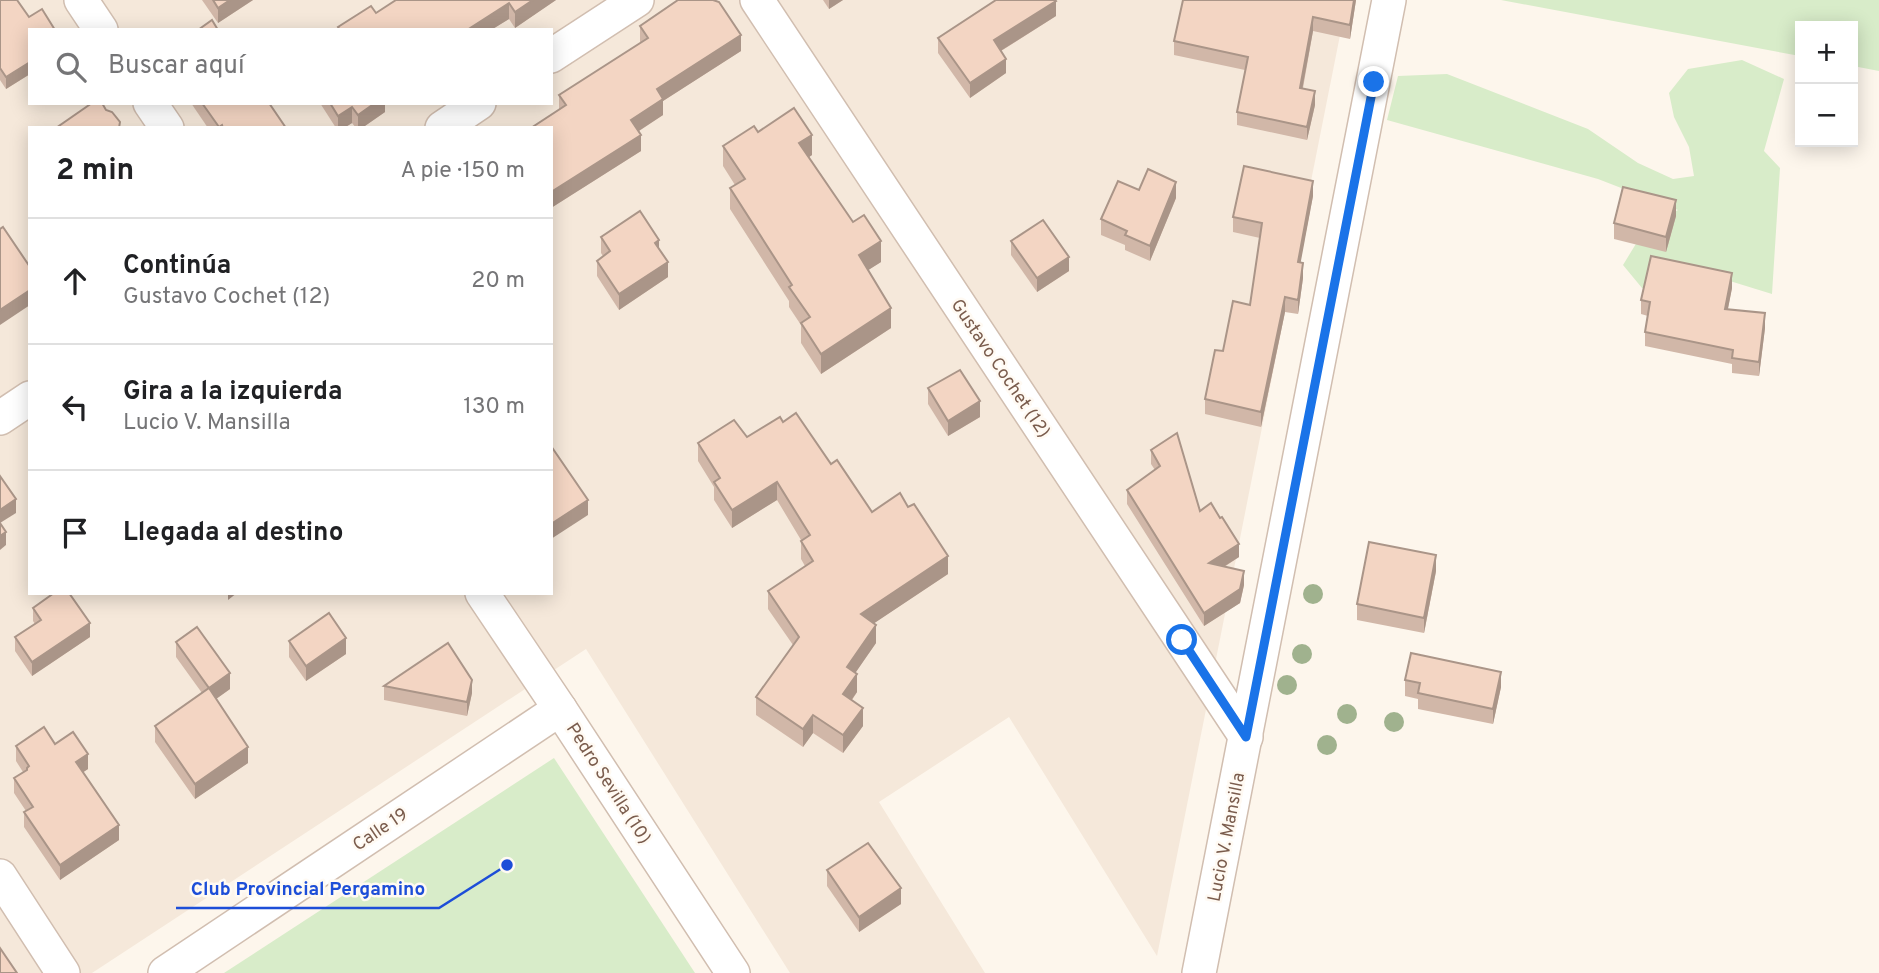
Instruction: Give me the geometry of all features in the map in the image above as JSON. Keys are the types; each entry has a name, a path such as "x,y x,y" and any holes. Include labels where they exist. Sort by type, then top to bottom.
{"street":[{"path":"81,0 100,28"},
{"path":"553,55 636,0"},
{"name":"Gustavo Cochet (12)","path":"757,0 1246,737"},
{"name":"Lucio V. Mansilla","path":"1199,973 1390,0"},
{"path":"151,105 166,126"},
{"path":"445,126 476,105"},
{"path":"0,418 28,399"},
{"name":"Pedro Sevilla (10)","path":"483,595 733,973"},
{"name":"Calle 19","path":"165,973 561,709"},
{"path":"0,876 64,973"}],"shaded area":[{"path":"0,0 1347,0 1157,956 1009,717 879,802 985,973 790,973 586,649 92,973 0,973"}],"green space":[{"path":"1501,0 1879,0 1879,71 1858,67 1858,21 1795,21 1795,55"},
{"path":"1742,60 1784,79 1764,151 1780,168 1772,294 1691,269 1666,291 1642,288 1623,265 1645,229 1678,210 1598,179 1387,120 1398,76 1447,74 1588,129 1638,163 1673,179 1694,176 1689,147 1674,117 1669,93 1688,69"},
{"path":"554,758 695,973 224,973"}],"building":[{"path":"0,0 17,0 29,17 42,9 54,28 28,28 28,63 6,77 0,68"},
{"path":"213,0 230,0 218,8"},
{"path":"396,0 533,0 515,12 509,3 470,28 338,27 371,6 376,13"},
{"path":"678,0 713,0 719,2 741,35 657,89 663,99 631,120 641,135 553,191 553,126 534,126 566,105 559,95 648,38 640,26"},
{"path":"996,0 1056,1 994,40 1006,59 970,83 938,38"},
{"path":"1183,0 1354,0 1350,25 1313,17 1300,88 1315,91 1307,127 1237,112 1248,57 1174,41"},
{"path":"212,20 217,28 201,28"},
{"path":"89,105 103,105 120,122 119,126 59,126"},
{"path":"203,105 270,105 285,126 222,125 218,126"},
{"path":"331,105 372,105 358,115 352,107 338,116"},
{"path":"794,108 812,135 799,143 853,222 864,215 881,241 859,255 891,308 821,354 801,323 810,317 730,188 745,179 723,146 754,126 758,132"},
{"path":"1244,166 1313,181 1298,262 1303,263 1298,300 1285,297 1261,412 1205,399 1215,350 1223,351 1233,301 1250,305 1262,223 1233,217"},
{"path":"1148,169 1176,182 1150,246 1125,235 1127,231 1101,219 1118,181 1139,190"},
{"path":"1623,187 1676,200 1666,237 1614,223"},
{"path":"640,211 659,240 655,243 668,262 619,294 597,261 610,251 601,237"},
{"path":"1043,220 1069,257 1037,278 1011,241"},
{"path":"3,227 28,264 28,291 0,310 0,229"},
{"path":"1651,256 1732,273 1725,309 1765,313 1759,362 1732,358 1733,350 1645,332 1650,302 1641,300"},
{"path":"960,370 980,401 948,421 928,388"},
{"path":"796,413 831,464 837,460 872,512 900,493 908,507 914,504 948,556 861,614 876,625 847,667 857,674 843,694 863,708 843,735 813,715 803,729 756,697 799,637 768,591 813,561 801,541 810,535 777,482 732,510 714,482 720,478 698,443 734,420 747,437 780,417 783,422"},
{"path":"1177,433 1200,511 1211,503 1239,544 1209,563 1244,571 1240,589 1204,613 1127,490 1160,466 1151,450"},
{"path":"553,449 588,500 553,523"},
{"path":"0,476 16,499 0,510"},
{"path":"0,523 6,532 0,536"},
{"path":"1369,542 1436,555 1424,618 1357,604"},
{"path":"51,595 70,595 90,623 32,662 15,637 41,620 33,608"},
{"path":"329,613 346,638 306,666 289,641"},
{"path":"197,627 230,673 209,688 176,642"},
{"path":"448,643 472,680 467,702 384,686"},
{"path":"1411,653 1501,672 1493,709 1418,693 1420,683 1405,680"},
{"path":"209,688 248,747 195,784 155,726"},
{"path":"44,727 55,744 73,732 88,754 76,762 119,825 60,865 24,812 33,807 14,778 29,766 16,746"},
{"path":"868,843 901,888 859,917 827,870"},
{"path":"0,948 17,973 0,973"}],"place":[{"name":"Club Provincial Pergamino","path":"507,865"}],"route":[{"path":"1182,640 1246,737 1374,82"}]}
